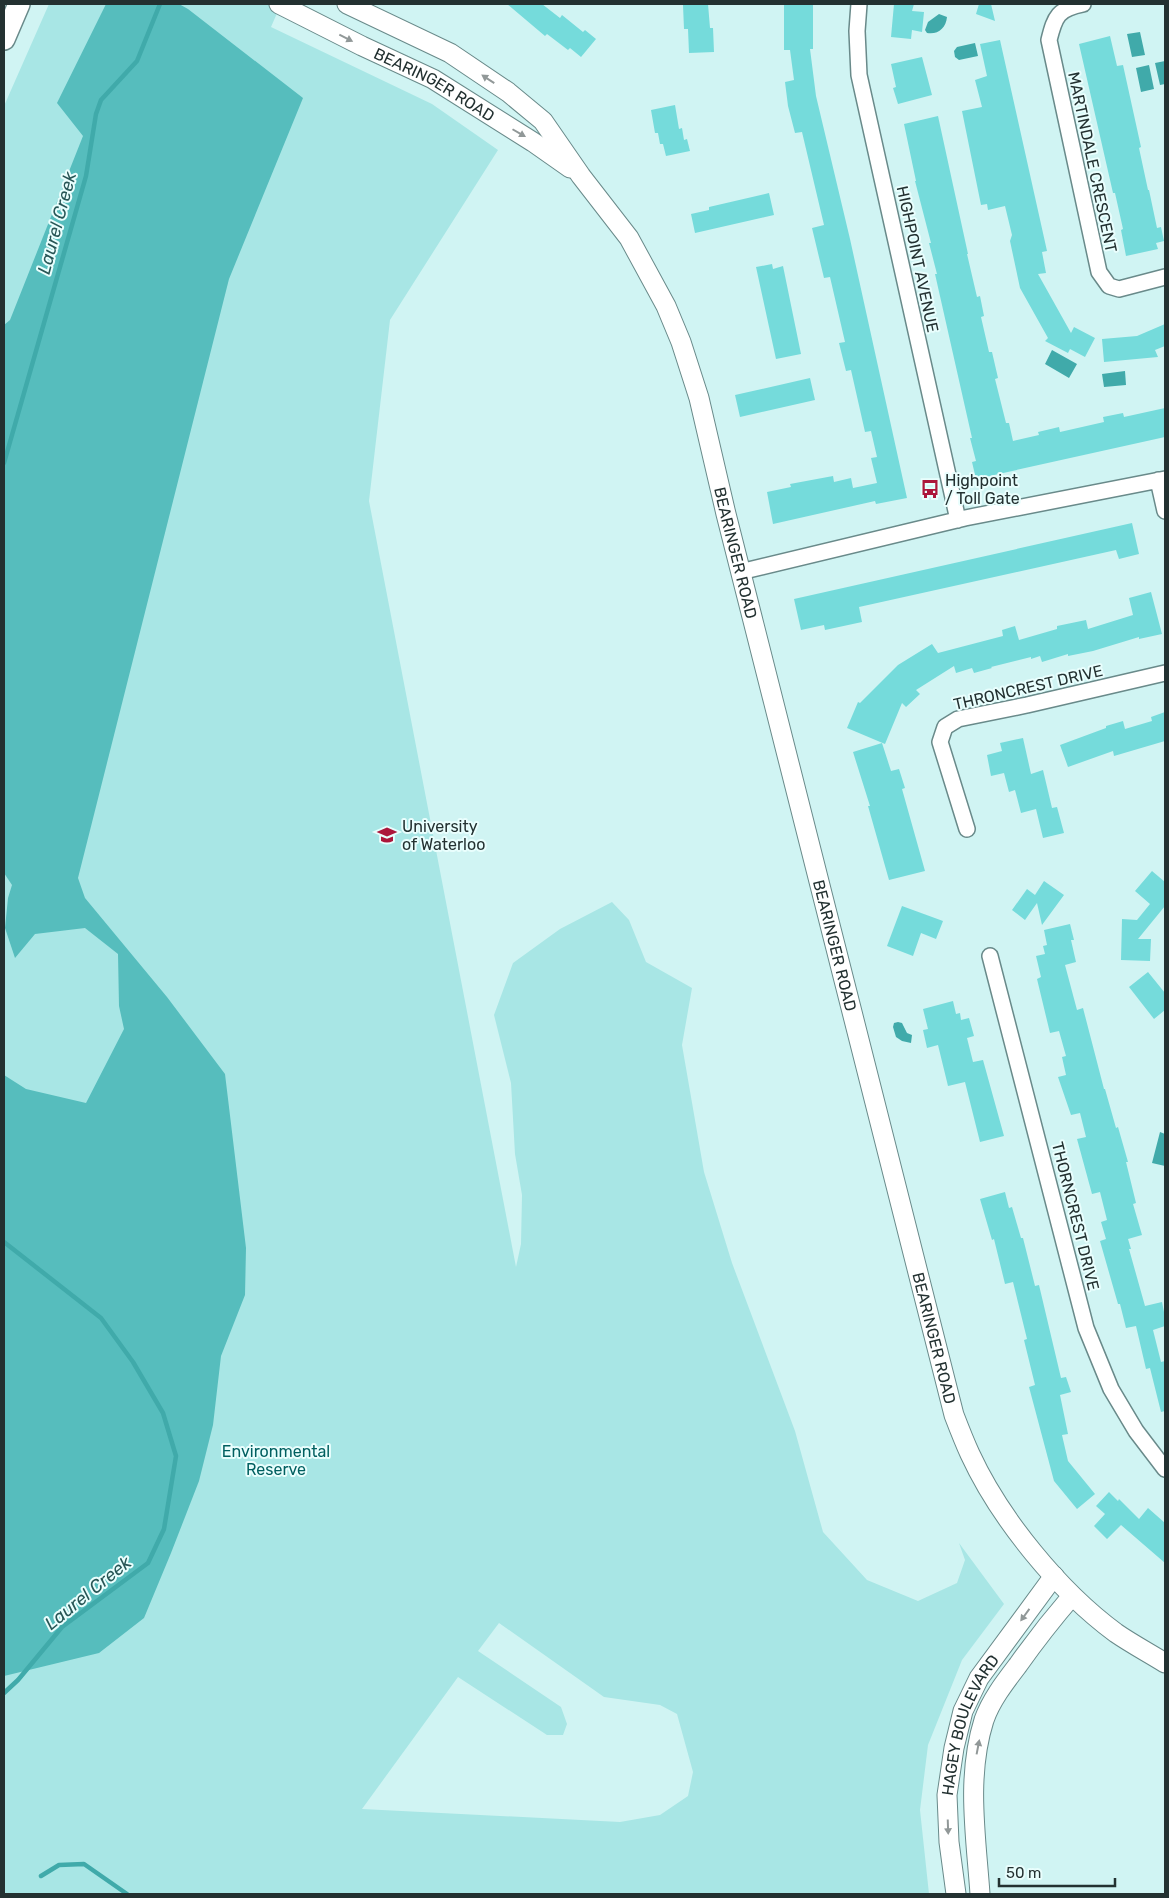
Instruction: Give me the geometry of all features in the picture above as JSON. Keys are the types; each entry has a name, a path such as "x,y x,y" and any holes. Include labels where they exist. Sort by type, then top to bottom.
{"main road":[{"path":"4,39 19,4"}],"street":[{"name":"BEARINGER ROAD","path":"280,4 305,10 433,79 533,142 581,176"},
{"name":"BEARINGER ROAD","path":"347,4 450,54 508,92 543,121 581,176 629,238 666,306 681,342 699,398 740,572 954,1415 969,1453 990,1492 1029,1547 1072,1596 1117,1633 1165,1663"},
{"name":"HIGHPOINT AVENUE","path":"859,4 857,31 859,75 958,520"},
{"name":"MARTINDALE CRESCENT","path":"1083,4 1068,7 1054,19 1049,40 1099,272 1109,286 1119,289 1165,277"},
{"path":"740,572 958,520 1162,479 1165,511"},
{"name":"THRONCREST DRIVE","path":"967,829 940,742 945,727 958,719 1165,674"},
{"name":"THORNCREST DRIVE","path":"990,956 1086,1328 1111,1389 1136,1431 1165,1470"},
{"name":"HAGEY BOULEVARD","path":"956,1894 949,1842 947,1795 954,1748 963,1711 979,1678 1054,1576"},
{"name":"HAGEY BOULEVARD","path":"980,1894 972,1796 977,1753 984,1719 1000,1690 1047,1626 1072,1596"}],"green space":[{"name":"Environmental Reserve","path":"49,4 281,4 271,27 432,104 498,150 390,320 369,501 516,1267 521,1244 522,1195 515,1154 511,1083 494,1015 513,963 560,929 612,902 629,920 646,962 692,988 682,1045 704,1172 732,1263 795,1431 823,1532 867,1580 918,1601 957,1583 965,1560 959,1543 1004,1604 962,1660 928,1745 920,1810 929,1894 4,1894 4,106","holes":["499,1623 604,1697 660,1705 677,1714 693,1772 688,1796 660,1815 620,1822 362,1809 458,1677 547,1735 563,1735 567,1724 561,1707 478,1651"]}],"shaded area":[{"path":"106,4 179,4 303,98 229,279 78,878 85,898 167,997 225,1074 246,1248 245,1295 221,1356 213,1425 199,1481 144,1618 99,1653 4,1676 4,1075 26,1089 86,1103 124,1029 119,1006 118,954 85,928 35,934 15,958 5,928 8,898 12,885 4,873 4,325 10,320 83,136 57,103"},
{"path":"939,14 947,17 943,27 938,32 927,33 925,30 928,22"},
{"path":"1140,32 1145,55 1132,57 1127,34"},
{"path":"975,43 978,56 959,60 955,57 954,51 957,47"},
{"path":"1165,61 1165,84 1160,85 1155,63"},
{"path":"1149,65 1154,89 1141,92 1136,68"},
{"path":"1052,350 1077,364 1069,378 1045,364"},
{"path":"1125,371 1126,385 1104,387 1102,374"},
{"path":"894,1023 902,1023 907,1033 912,1035 911,1043 896,1037 893,1027"},
{"path":"1160,1132 1165,1134 1165,1166 1152,1163"}],"building":[{"path":"507,4 542,4 560,18 562,15 583,32 585,30 596,39 581,57 547,34 545,36"},
{"path":"708,4 710,28 713,28 714,52 689,53 688,29 684,29 683,5"},
{"path":"784,4 813,4 813,49 810,49 816,96 850,239 907,498 876,504 875,501 773,524 767,492 791,487 790,484 833,476 834,482 851,478 853,488 877,483 871,458 877,457 871,431 865,432 851,370 846,371 839,343 845,342 830,277 824,278 812,228 824,225 802,132 795,133 788,106 785,82 794,80 790,50 784,50"},
{"path":"894,4 914,4 912,11 924,12 922,32 912,30 911,39 891,37"},
{"path":"979,4 991,4 995,21 976,14"},
{"path":"1110,36 1117,66 1123,65 1141,147 1139,148 1148,190 1157,228 1161,227 1164,241 1156,243 1158,249 1126,256 1121,230 1123,229 1079,44"},
{"path":"1000,40 1047,251 1042,252 1046,273 1038,274 1071,333 1074,327 1095,338 1085,357 1070,349 1068,353 1045,341 1048,338 1020,288 1010,241 1012,235 1005,206 988,210 987,204 981,205 962,111 982,107 975,80 987,76 980,44"},
{"path":"922,57 932,95 898,104 893,88 896,87 891,64"},
{"path":"675,105 679,129 682,128 684,140 687,139 690,151 666,156 663,144 660,144 658,133 655,133 651,110"},
{"path":"938,116 977,297 980,296 984,316 981,317 989,352 992,352 998,378 995,379 1006,423 1009,423 1013,441 1039,435 1038,432 1059,427 1060,432 1104,422 1103,417 1123,413 1124,417 1165,408 1165,437 976,479 972,462 976,461 970,438 972,438 904,124"},
{"path":"769,193 774,215 695,233 691,214 709,210 709,207"},
{"path":"772,264 773,269 783,266 801,354 776,359 756,267"},
{"path":"1165,324 1165,346 1155,350 1158,357 1104,362 1102,339 1137,336"},
{"path":"810,378 815,400 740,417 735,395"},
{"path":"1132,523 1139,554 1119,559 1116,550 859,607 862,622 825,630 824,625 801,630 794,599"},
{"path":"1151,592 1162,634 1139,639 1139,637 1093,651 1068,656 1068,654 1042,662 1040,656 1031,659 1031,657 974,673 972,668 956,673 954,666 916,690 920,694 906,707 902,703 885,744 847,728 858,702 860,703 898,665 932,644 938,653 1003,636 1002,630 1015,626 1019,640 1057,629 1057,626 1086,620 1088,629 1133,615 1129,598"},
{"path":"1165,712 1165,741 1114,756 1113,751 1068,767 1060,745 1123,721 1125,729 1152,721 1151,717"},
{"path":"1023,738 1031,774 1043,770 1052,808 1057,807 1064,833 1043,838 1036,809 1021,813 1015,790 1009,792 1004,773 991,776 987,755 1002,751 1000,743"},
{"path":"882,743 891,771 899,769 905,788 902,789 925,871 889,880 868,806 870,806 853,752"},
{"path":"1152,871 1165,882 1165,906 1138,939 1151,939 1150,961 1121,960 1122,919 1137,920 1150,904 1135,891"},
{"path":"1044,881 1064,895 1042,925 1037,903 1025,920 1012,910 1027,889 1035,895"},
{"path":"902,906 943,921 936,939 921,933 913,956 887,946"},
{"path":"1070,924 1074,940 1071,940 1076,962 1065,965 1077,1010 1083,1008 1104,1089 1128,1162 1126,1162 1136,1203 1133,1204 1142,1235 1128,1239 1131,1249 1129,1249 1145,1306 1162,1302 1165,1317 1165,1326 1153,1330 1161,1362 1165,1361 1165,1411 1161,1412 1150,1368 1146,1369 1136,1326 1126,1328 1120,1304 1118,1304 1100,1241 1106,1239 1101,1222 1107,1220 1100,1192 1092,1194 1077,1139 1086,1137 1080,1113 1071,1115 1058,1077 1066,1075 1062,1057 1066,1056 1059,1031 1050,1033 1037,979 1041,977 1036,956 1045,954 1043,946 1047,945 1044,930"},
{"path":"1148,972 1165,993 1165,1010 1154,1019 1129,987"},
{"path":"953,1001 956,1014 960,1013 961,1020 969,1018 974,1036 967,1038 973,1062 983,1060 1004,1136 980,1142 965,1082 948,1086 938,1045 927,1048 923,1030 928,1029 923,1009"},
{"path":"1005,1192 1009,1208 1012,1207 1021,1238 1023,1238 1035,1286 1039,1285 1061,1378 1066,1377 1071,1392 1060,1395 1068,1434 1062,1435 1068,1461 1095,1494 1077,1509 1054,1481 1029,1387 1035,1385 1024,1340 1027,1339 1013,1282 1005,1284 994,1239 992,1240 980,1199"},
{"path":"1109,1492 1139,1519 1148,1508 1165,1523 1165,1563 1121,1525 1107,1539 1094,1526 1105,1514 1096,1506"}],"waterway":[{"name":"Laurel Creek","path":"4,463 86,176 96,114 101,100 137,61 160,4"},
{"name":"Laurel Creek","path":"4,1242 101,1318 133,1362 163,1413 176,1456 164,1529 148,1563 62,1627 18,1680 4,1693"},
{"path":"41,1876 59,1865 84,1864 127,1894"}],"place":[{"name":"Highpoint / Toll Gate","path":"930,489"},
{"name":"University of Waterloo","path":"387,835"}]}
